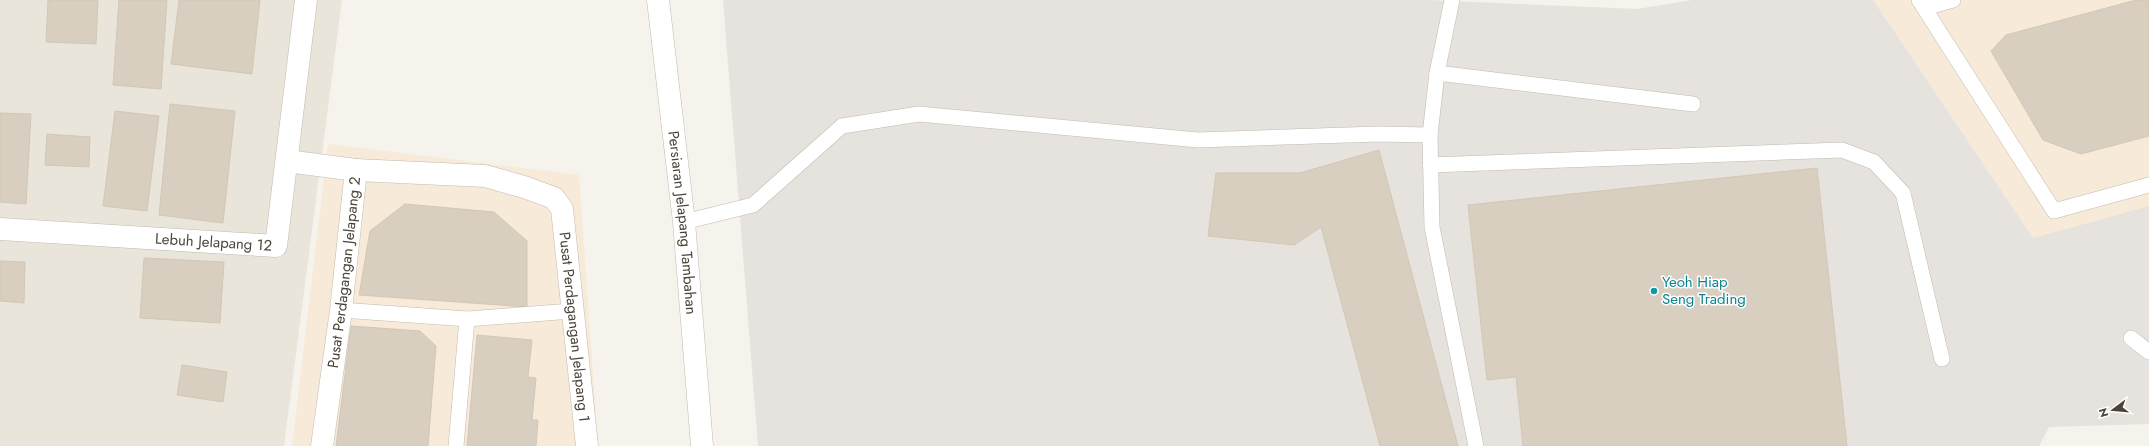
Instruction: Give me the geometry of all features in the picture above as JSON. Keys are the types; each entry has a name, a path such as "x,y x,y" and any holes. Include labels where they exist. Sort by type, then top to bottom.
{"street":[{"name":"Lebuh Jelapang 12","path":"0,229 276,246 306,0"},
{"name":"Persiaran Jelapang Tambahan","path":"658,0 684,222 702,446"},
{"path":"287,161 356,170"},
{"name":"Pusat Perdagangan Jelapang 2","path":"322,446 342,310 356,170 485,176 524,187 554,198 562,209"},
{"name":"Pusat Perdagangan Jelapang 1","path":"562,209 587,446"}],"lane":[{"path":"1452,0 1437,73 1430,135 1432,227 1476,446"},
{"path":"1953,0 1922,4 2054,211 2149,185"},
{"path":"1437,73 1693,104"},
{"path":"684,222 752,205 842,126 919,114 1198,140 1378,134 1430,135"},
{"path":"1430,165 1842,150 1874,162 1903,193 1942,359"},
{"path":"342,310 467,318 572,311"},
{"path":"456,446 467,318"},
{"path":"2131,338 2149,352"}],"shaded area":[{"path":"0,0 342,0 284,446 0,446"},
{"path":"723,0 1428,0 1637,9 1692,0 1873,0 2033,238 2149,206 2149,424 2049,427 2039,446 758,446"},
{"path":"1873,0 2149,0 2149,206 2033,238"},
{"path":"328,144 579,175 598,446 292,446"}],"building":[{"path":"48,0 98,0 96,44 46,42"},
{"path":"119,0 167,0 161,89 113,85"},
{"path":"179,0 260,0 252,74 171,64"},
{"path":"2136,0 2149,0 2149,136 2081,154 2043,140 1991,51 2006,35"},
{"path":"170,104 235,111 223,223 159,215"},
{"path":"115,111 159,116 147,211 103,206"},
{"path":"0,113 31,114 26,204 0,202"},
{"path":"47,134 90,137 89,167 45,165"},
{"path":"1379,150 1458,446 1380,446 1321,227 1294,245 1208,236 1216,173 1300,173"},
{"name":"Yeoh Hiap Seng Trading","path":"1817,168 1847,446 1523,446 1516,377 1487,380 1468,205"},
{"path":"405,204 494,212 527,241 527,307 359,295 370,231"},
{"path":"144,258 224,262 220,323 140,318"},
{"path":"0,261 25,262 24,303 0,301"},
{"path":"351,326 420,331 436,346 428,446 336,446"},
{"path":"477,335 532,340 528,377 536,378 532,420 538,420 536,446 467,446"},
{"path":"182,365 227,372 223,402 177,395"}],"place":[{"name":"Yeoh Hiap Seng Trading","path":"1654,291"}]}
